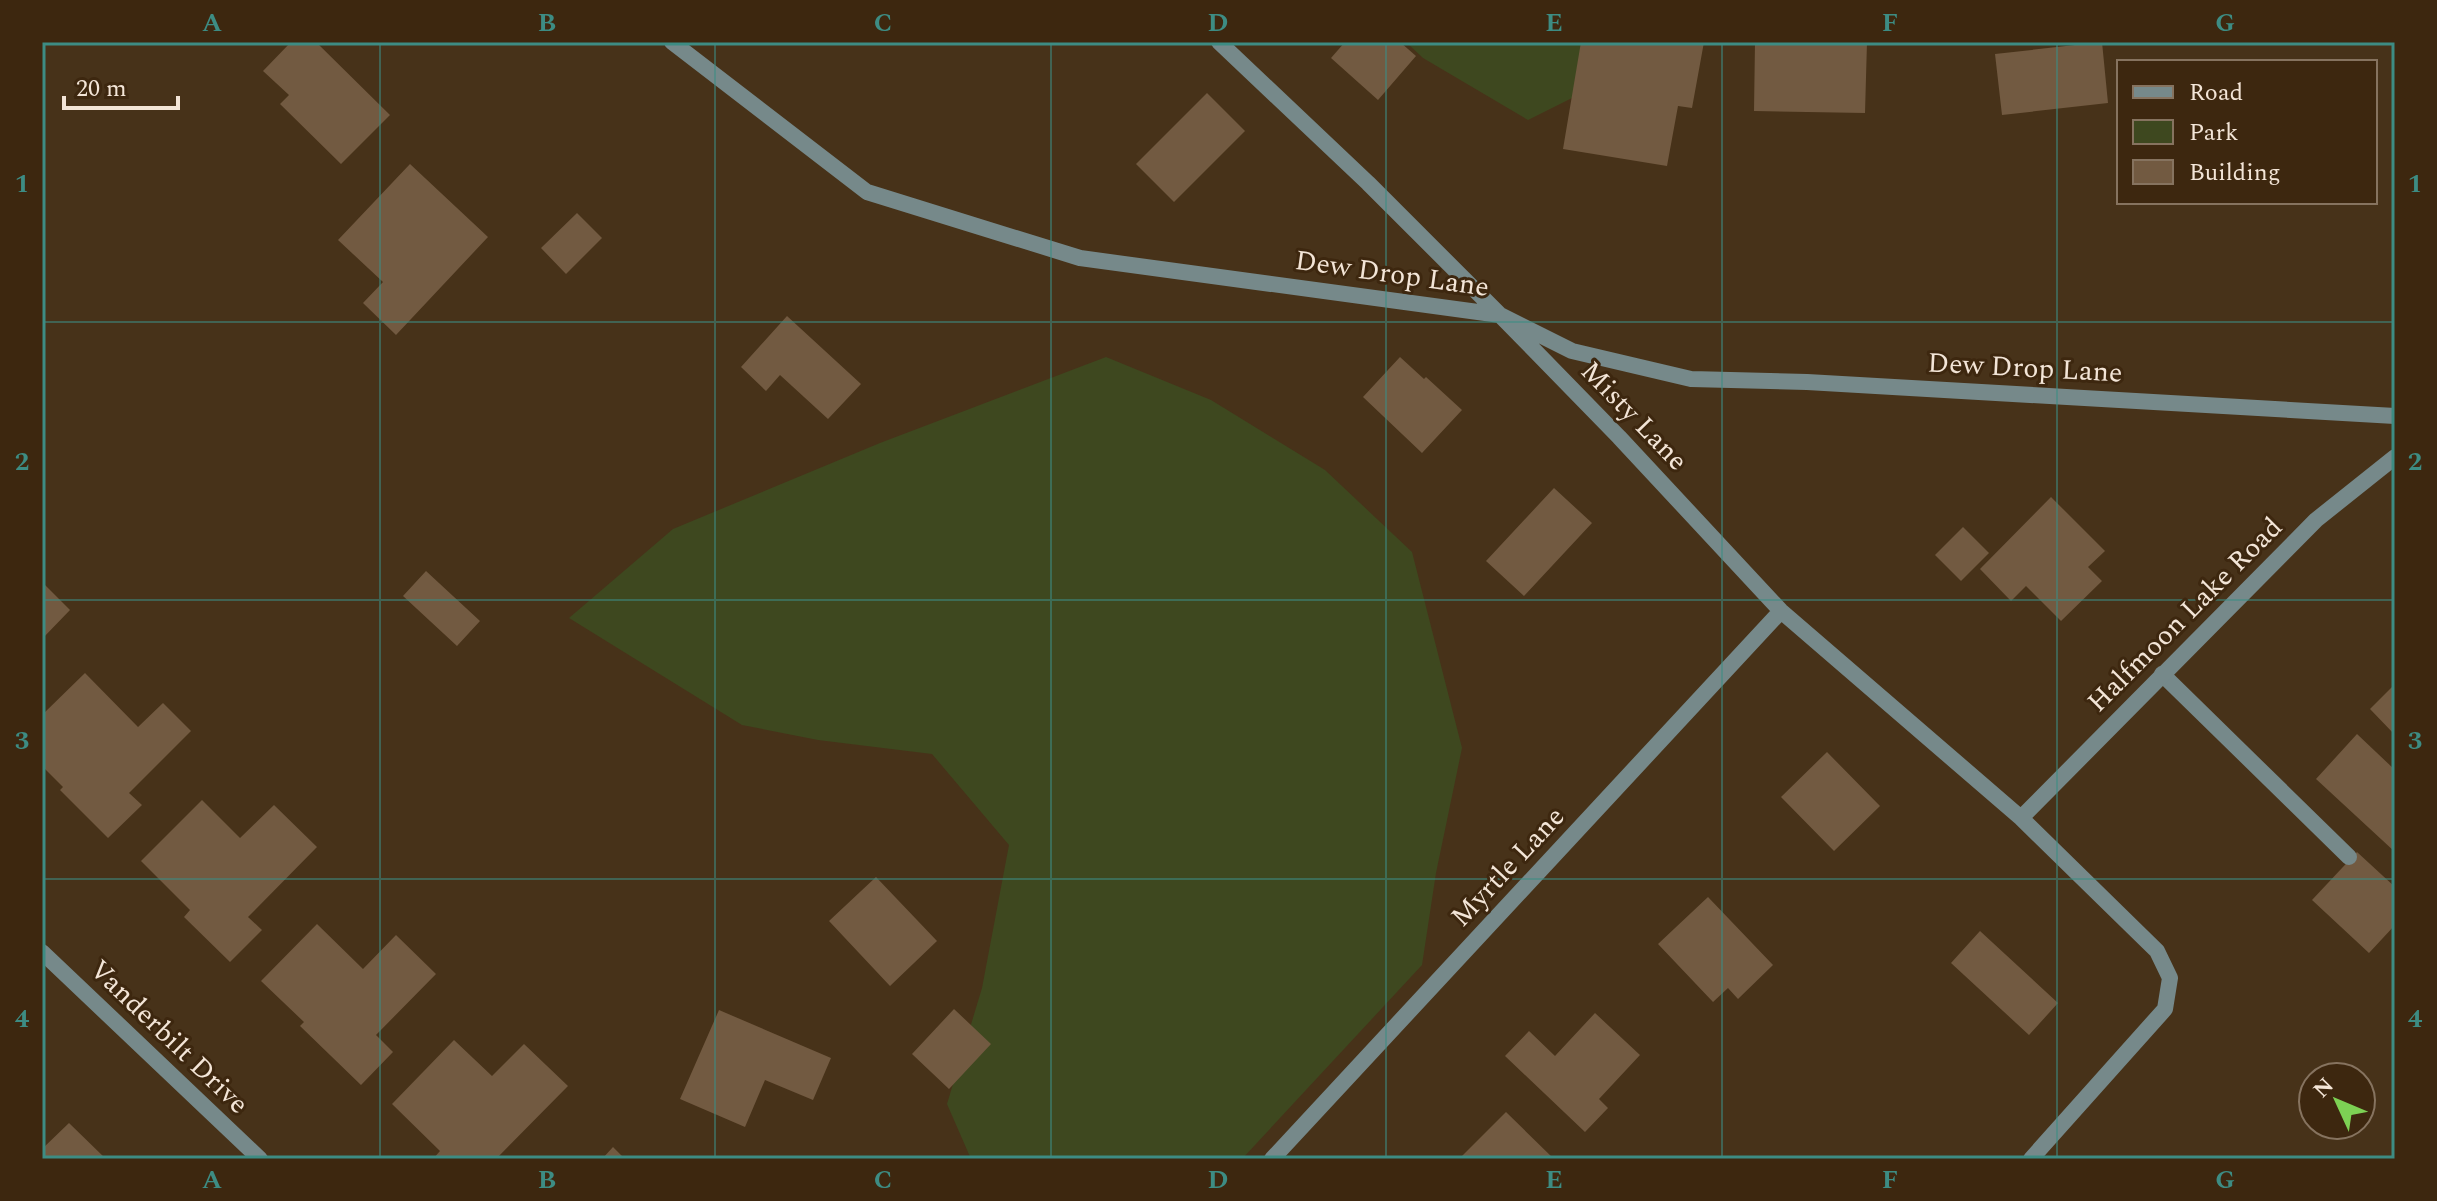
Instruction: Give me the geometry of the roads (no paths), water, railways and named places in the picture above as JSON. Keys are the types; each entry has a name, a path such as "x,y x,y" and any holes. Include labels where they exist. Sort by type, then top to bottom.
{"street":[{"name":"Dew Drop Lane","path":"672,42 867,192 1080,258 1500,315 1572,351 1691,379 1823,383 2395,416"},
{"name":"Misty Lane","path":"1219,42 1368,183 1500,315 1781,611 2021,818 2157,951 2170,978 2165,1009 2031,1159"},
{"name":"Halfmoon Lake Road","path":"2021,818 2316,520 2395,457"},
{"name":"Myrtle Lane","path":"1272,1159 1781,611"},
{"path":"2162,674 2349,857"},
{"name":"Vanderbilt Drive","path":"42,952 260,1159"}]}
